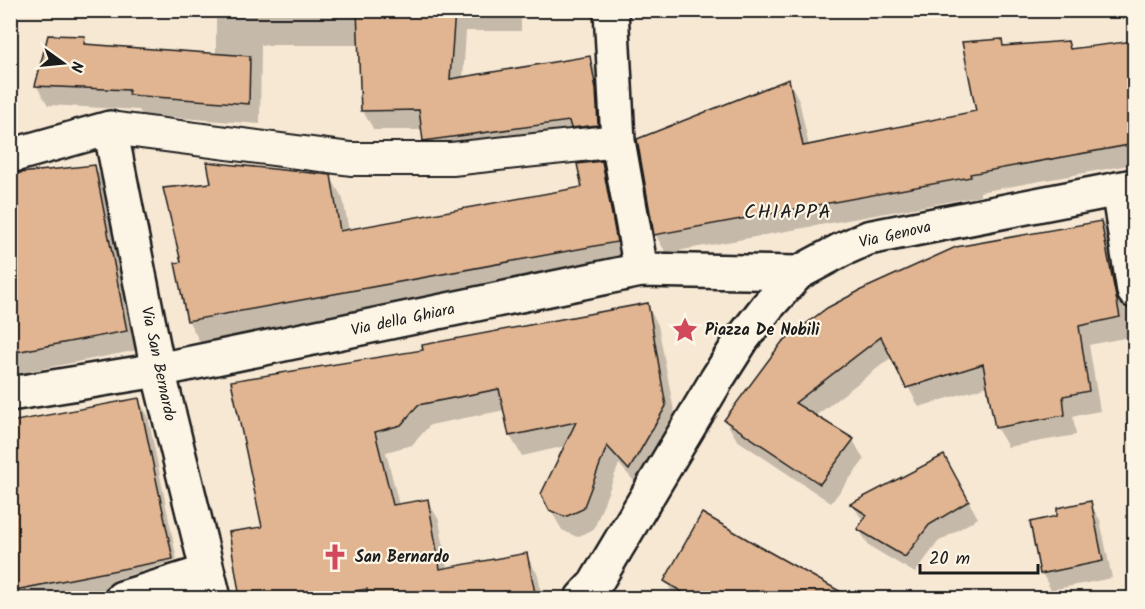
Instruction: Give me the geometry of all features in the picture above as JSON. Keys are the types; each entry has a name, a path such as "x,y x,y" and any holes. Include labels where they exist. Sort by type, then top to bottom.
{"street":[{"path":"611,10 618,141 641,270"},
{"path":"10,156 110,128 351,159 452,159 618,141"},
{"name":"Via San Bernardo","path":"110,128 158,370 211,585"},
{"path":"1126,187 1134,291"},
{"name":"Via Genova","path":"582,598 595,584 743,338 798,273 841,249 868,238 1126,187"},
{"name":"Via della Ghiara","path":"10,394 158,370 641,270 798,273"},
{"path":"122,598 211,585"}],"building":[{"path":"357,10 455,10 450,79 590,56 596,89 598,125 571,128 569,121 423,141 419,110 361,111"},
{"path":"48,35 85,36 84,44 250,56 249,104 129,95 129,90 35,86"},
{"path":"1002,39 1003,46 1068,41 1070,49 1134,41 1134,144 970,174 971,177 654,235 637,139 789,79 803,146 976,111 962,42"},
{"path":"602,161 617,242 187,321 175,263 181,262 163,188 211,183 207,162 331,175 340,231 582,187 577,164"},
{"path":"95,165 127,331 10,353 10,174"},
{"path":"1101,221 1120,317 1079,326 1089,391 1063,396 1065,415 995,428 983,364 906,388 881,337 795,403 854,439 820,484 724,420 782,342 827,308 861,290 956,247"},
{"path":"648,303 666,406 629,470 607,446 583,509 565,517 549,510 541,494 576,422 509,436 499,389 418,405 401,425 375,432 393,505 428,499 440,569 527,553 536,598 368,598 367,589 309,598 240,598 229,532 262,527 231,381 423,350 422,345"},
{"path":"139,398 173,559 10,591 10,422"},
{"path":"944,455 969,501 929,525 905,557 857,529 867,515 850,504"},
{"path":"1091,501 1103,561 1040,574 1030,522 1057,516 1057,508"},
{"path":"702,513 852,598 669,598 682,592 664,581"}],"place":[{"name":"Piazza De Nobili","path":"685,330"},
{"name":"San Bernardo","path":"335,557"}],"district":[{"name":"CHIAPPA","path":"788,213"}]}
